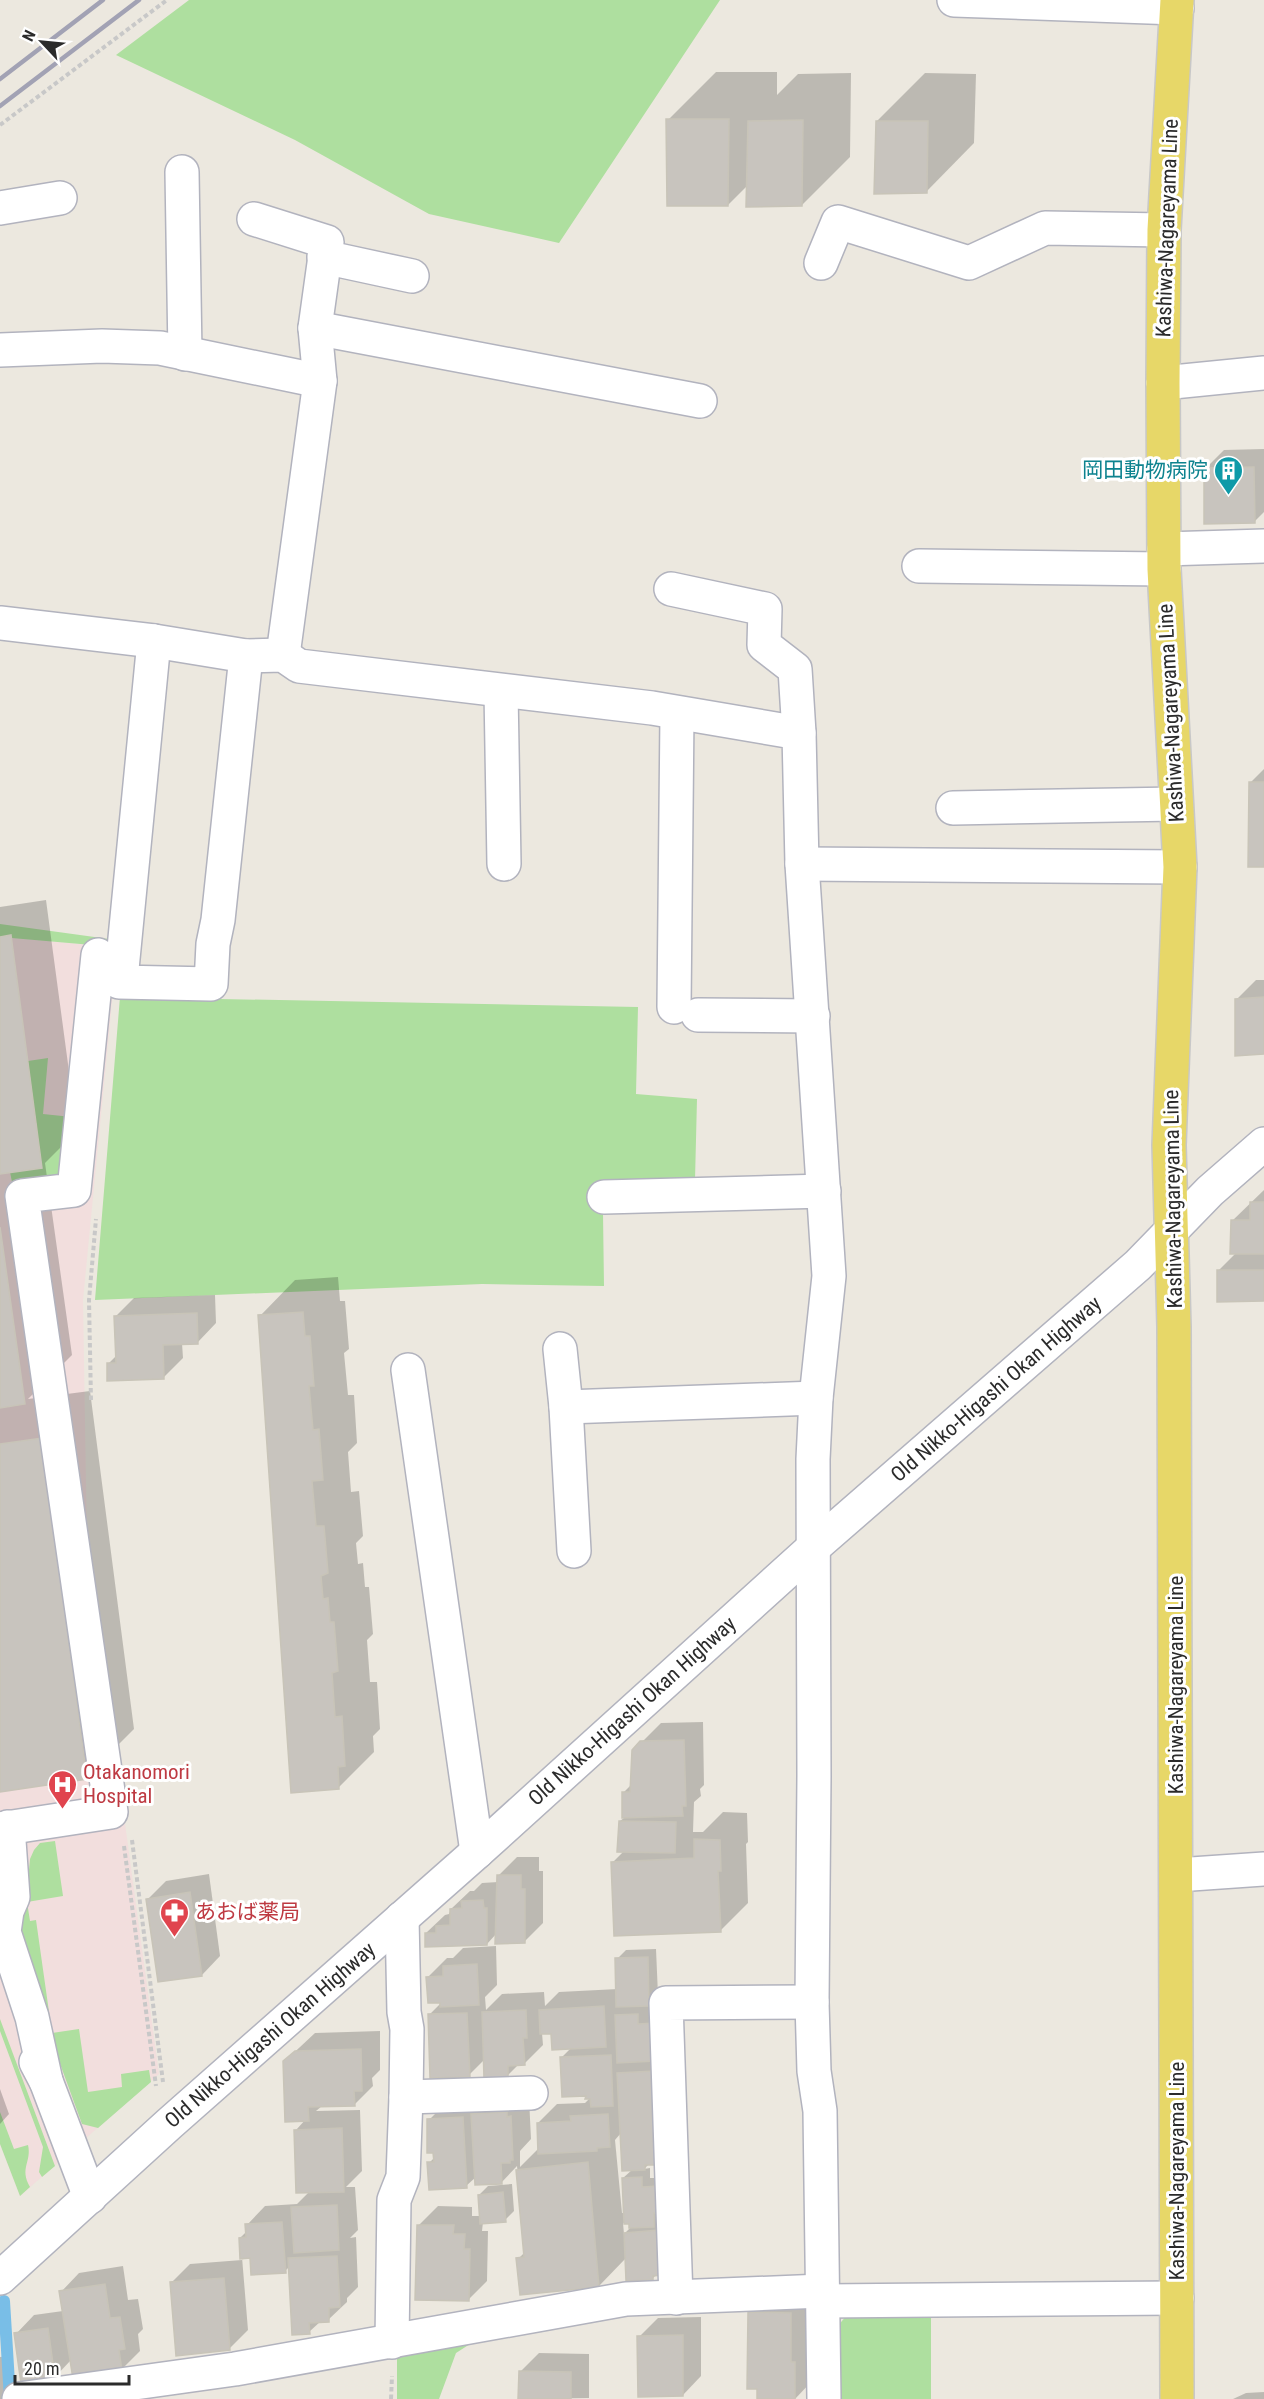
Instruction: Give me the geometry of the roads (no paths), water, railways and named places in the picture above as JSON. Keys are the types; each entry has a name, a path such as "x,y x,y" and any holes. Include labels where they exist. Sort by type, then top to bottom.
{"main road":[{"name":"Kashiwa-Nagareyama Line","path":"1177,4 1164,230 1163,383 1164,559 1180,867 1169,1145 1174,1338 1177,2399"}],"street":[{"path":"954,0 1177,4"},
{"path":"182,172 185,354"},
{"path":"0,208 60,198"},
{"path":"254,219 327,242 315,328 320,381 283,655"},
{"path":"820,263 838,222 969,263 1045,228 1164,230"},
{"path":"324,257 412,276"},
{"path":"315,328 700,401"},
{"path":"0,350 102,346 160,348 320,381"},
{"path":"1163,383 1264,373"},
{"path":"919,566 1164,559 1264,546"},
{"path":"671,589 765,609 764,645 795,669 802,864 829,1276 816,1398 813,1459 812,2002 814,2070 820,2110 824,2399"},
{"path":"0,623 154,641 246,656 283,655 299,666 652,708 799,733"},
{"path":"154,641 119,982 211,984 213,944 218,920 246,656"},
{"path":"501,691 504,864"},
{"path":"677,714 686,1011 813,1016"},
{"path":"953,808 1176,804"},
{"path":"802,864 1180,867"},
{"path":"46,2081 32,2017 4,1932 7,1911 13,1897 6,1875 4,1828 111,1812 22,1196 74,1190 98,955"},
{"name":"Old Nikko-Higashi Okan Highway","path":"0,2278 165,2127 477,1852 814,1547 1138,1265 1210,1191 1264,1144"},
{"path":"604,1197 824,1191"},
{"path":"560,1349 566,1407 574,1551"},
{"path":"408,1370 477,1852"},
{"path":"566,1407 816,1398"},
{"path":"1177,1875 1264,1869"},
{"path":"392,2342 394,2200 403,2177 406,2097 407,2029 404,2012 402,1918"},
{"path":"0,1985 14,2021 46,2081 90,2197"},
{"path":"676,2298 666,2002 812,2002"},
{"path":"406,2097 531,2093"},
{"path":"19,2399 235,2369 626,2299 823,2296 1176,2298"}],"waterway":[{"path":"4,2301 10,2399"}],"railway":[{"path":"0,79 103,0"},
{"path":"0,106 139,0"}],"place":[{"name":"岡田動物病院","path":"1229,496"},
{"name":"Otakanomori Hospital","path":"62,1810"},
{"name":"あおば薬局","path":"174,1938"}]}
